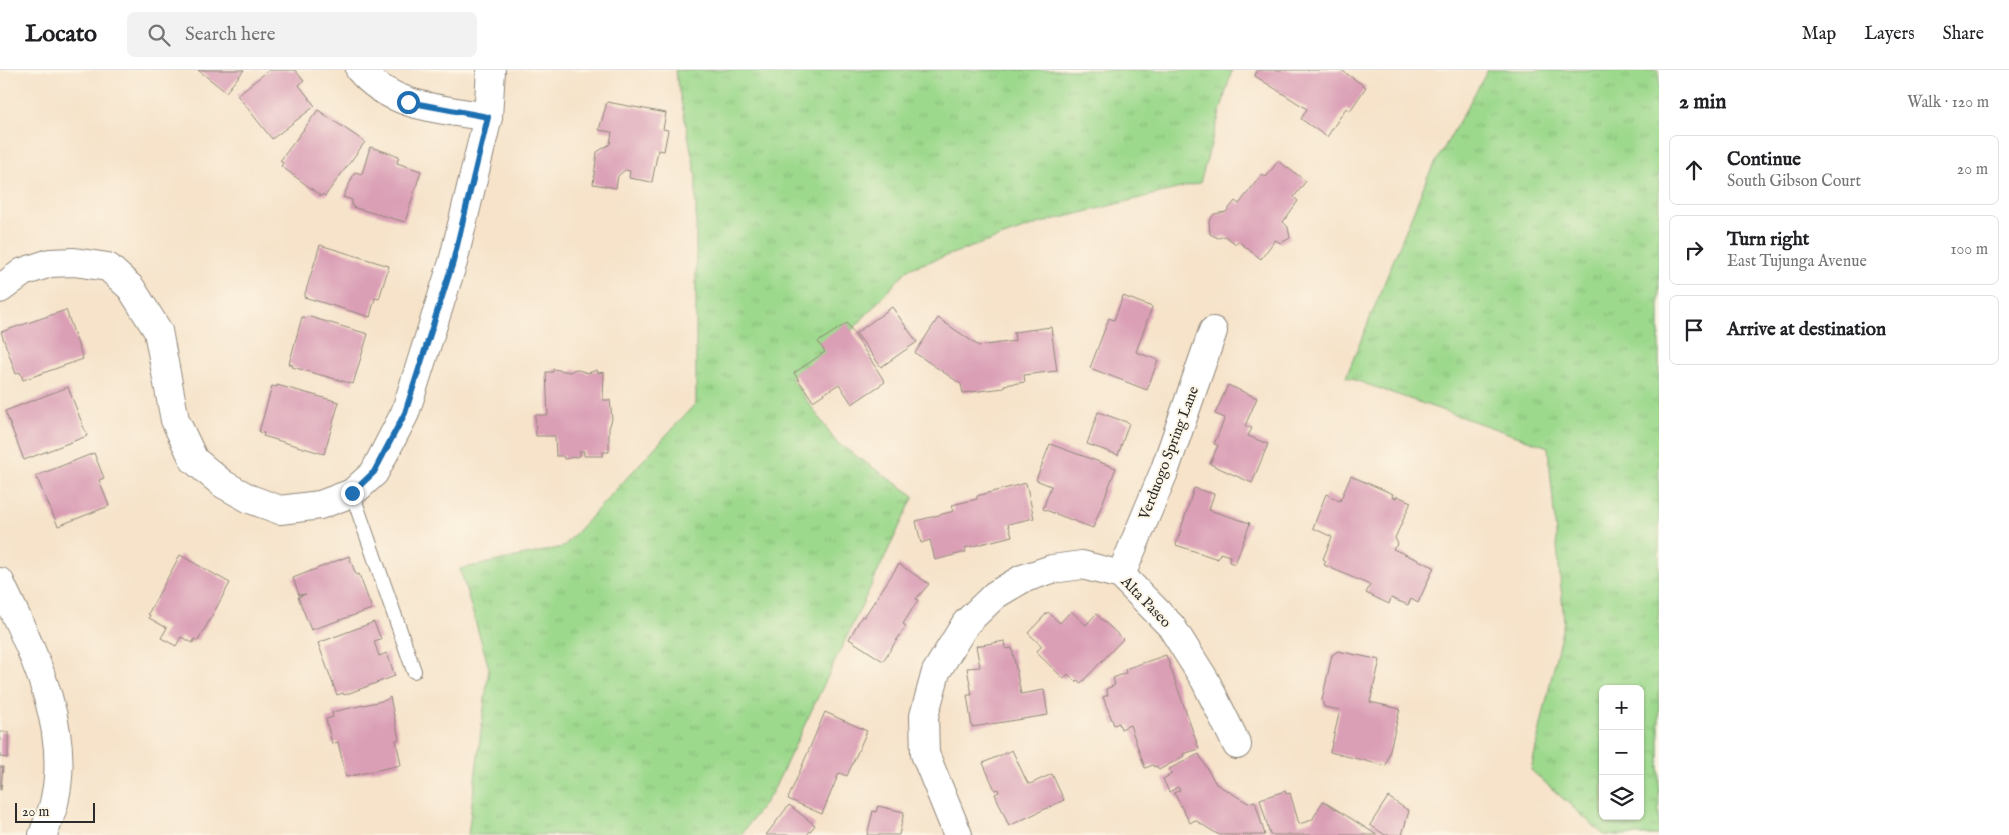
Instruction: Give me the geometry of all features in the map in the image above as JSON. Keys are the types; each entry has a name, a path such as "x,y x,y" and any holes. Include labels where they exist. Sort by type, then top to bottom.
{"street":[{"path":"360,70 388,95 408,102 488,117"},
{"path":"0,289 23,272 50,263 74,262 108,268 131,288 158,330 175,420 194,460 223,484 250,499 280,510 320,505 352,493 374,472 405,413 453,262 488,117 491,70"},
{"name":"Verduogo Spring Lane","path":"1121,575 1164,472 1213,331"},
{"name":"Alta Paseo","path":"958,835 925,754 924,716 936,672 966,623 995,595 1022,579 1052,569 1082,565 1121,575 1171,626 1205,680 1237,744"},
{"path":"0,582 26,638 50,704 58,752 56,798 43,835"}],"lane":[{"path":"352,493 414,670"}],"green space":[{"path":"675,70 1232,70 1200,183 1041,223 908,269 845,338 791,378 836,442 914,496 773,791 741,835 468,835 489,668 460,569 563,547 696,403 696,175"},
{"path":"1488,70 1659,70 1659,835 1604,835 1531,770 1564,621 1548,447 1346,377 1427,178"}],"building":[{"path":"198,70 244,70 226,92"},
{"path":"269,70 295,70 304,81 299,85 315,106 272,139 237,95"},
{"path":"1257,70 1341,70 1366,87 1350,111 1346,108 1327,137 1301,119 1307,109 1255,76"},
{"path":"607,102 666,113 663,129 668,130 664,151 658,150 652,182 629,178 630,171 625,170 618,176 616,188 593,184 597,152 610,144 612,132 599,130"},
{"path":"318,110 365,142 325,196 323,194 321,196 281,166 283,163 280,161"},
{"path":"370,147 399,156 397,163 421,171 405,222 352,207 352,200 343,197 355,172 362,174"},
{"path":"1278,161 1306,181 1294,197 1298,201 1283,222 1288,227 1290,238 1281,243 1275,240 1261,259 1238,241 1236,244 1225,236 1218,238 1210,234 1209,221 1214,214 1226,212 1235,201 1239,204 1262,174 1266,177"},
{"path":"320,245 389,266 379,299 375,298 370,317 304,297"},
{"path":"1123,296 1152,307 1136,352 1158,360 1147,390 1090,368 1109,318 1114,320"},
{"path":"892,307 917,342 881,367 856,333"},
{"path":"66,310 83,359 23,380 20,372 16,374 1,332"},
{"path":"307,316 368,334 353,384 292,367 293,365 289,364 302,317 306,318"},
{"path":"938,318 979,346 1015,341 1014,332 1051,327 1057,371 1024,375 1025,382 1004,385 1004,388 963,393 961,384 915,353"},
{"path":"847,323 885,382 852,404 839,384 813,401 794,373 825,352 818,342"},
{"path":"553,369 570,372 575,369 588,373 597,370 598,373 604,372 603,400 610,400 612,419 609,428 609,452 603,452 603,456 584,456 584,451 580,451 580,456 564,459 563,456 556,456 555,436 536,436 535,415 548,415 546,372 553,372"},
{"path":"277,385 339,402 324,454 263,436 264,433 259,432 272,386 277,387"},
{"path":"1228,385 1257,398 1245,426 1252,428 1248,436 1268,444 1252,483 1210,464 1218,445 1214,444 1225,418 1215,414"},
{"path":"68,387 87,436 24,460 5,411"},
{"path":"1098,412 1129,423 1118,455 1087,444"},
{"path":"1050,444 1116,468 1093,528 1043,509 1051,486 1036,480"},
{"path":"94,453 104,478 99,480 109,506 58,526 36,476"},
{"path":"1351,476 1393,494 1392,497 1396,498 1397,496 1411,502 1395,538 1398,544 1393,549 1434,567 1418,603 1411,599 1408,605 1391,598 1389,604 1366,593 1370,585 1324,565 1326,561 1323,559 1332,537 1313,528 1326,494 1340,501"},
{"path":"1026,483 1034,518 1008,524 1012,536 965,548 966,552 935,560 930,540 921,543 916,521 954,511 952,505 977,499 977,496"},
{"path":"1194,488 1214,494 1209,510 1250,523 1235,564 1229,562 1230,556 1220,553 1218,559 1176,545"},
{"path":"180,555 230,583 198,641 194,639 193,643 181,637 176,646 161,638 167,628 149,618 150,615 148,614"},
{"path":"349,556 356,575 359,574 372,609 311,630 298,597 306,594 299,595 293,578"},
{"path":"899,564 929,584 916,599 918,600 903,624 906,626 883,661 849,639 862,616 864,617"},
{"path":"1071,611 1086,625 1096,614 1123,639 1081,683 1077,680 1076,682 1068,674 1064,679 1036,652 1042,646 1028,633 1048,612 1060,623"},
{"path":"374,622 381,639 374,641 379,656 387,653 395,676 344,695 343,693 337,695 318,643"},
{"path":"1005,641 1006,649 1012,648 1021,694 1044,690 1048,715 972,727 967,695 972,695 967,668 980,667 976,646"},
{"path":"1338,651 1380,660 1370,702 1400,709 1386,766 1330,752 1340,710 1324,707 1322,700 1332,655"},
{"path":"1166,655 1199,749 1183,754 1184,756 1159,770 1157,766 1154,767 1153,765 1145,768 1130,725 1121,729 1119,723 1114,725 1103,697 1108,695 1106,689 1115,685 1113,678 1126,673 1125,669"},
{"path":"390,697 399,739 396,740 401,765 346,777 338,742 332,744 326,719 333,717 332,712 386,700"},
{"path":"825,712 867,731 847,776 839,773 822,814 788,799"},
{"path":"0,732 8,732 8,758 0,757"},
{"path":"1012,750 1027,782 1030,784 1052,774 1064,800 1009,826 995,794 999,792 998,789 995,790 983,763"},
{"path":"1199,754 1216,784 1248,803 1255,801 1265,835 1219,835 1195,820 1190,823 1174,793 1180,790 1178,787 1169,792 1163,779 1172,774 1169,769"},
{"path":"0,767 3,767 1,790 0,790"},
{"path":"1285,791 1286,794 1290,793 1299,824 1312,820 1323,801 1377,835 1270,835 1260,799"},
{"path":"1388,797 1409,811 1402,835 1385,835 1370,825"},
{"path":"789,805 815,825 807,835 766,835"},
{"path":"878,806 904,812 899,835 867,835 873,811 876,812"}],"route":[{"path":"352,493 374,472 405,413 453,262 488,117 408,102"}]}
